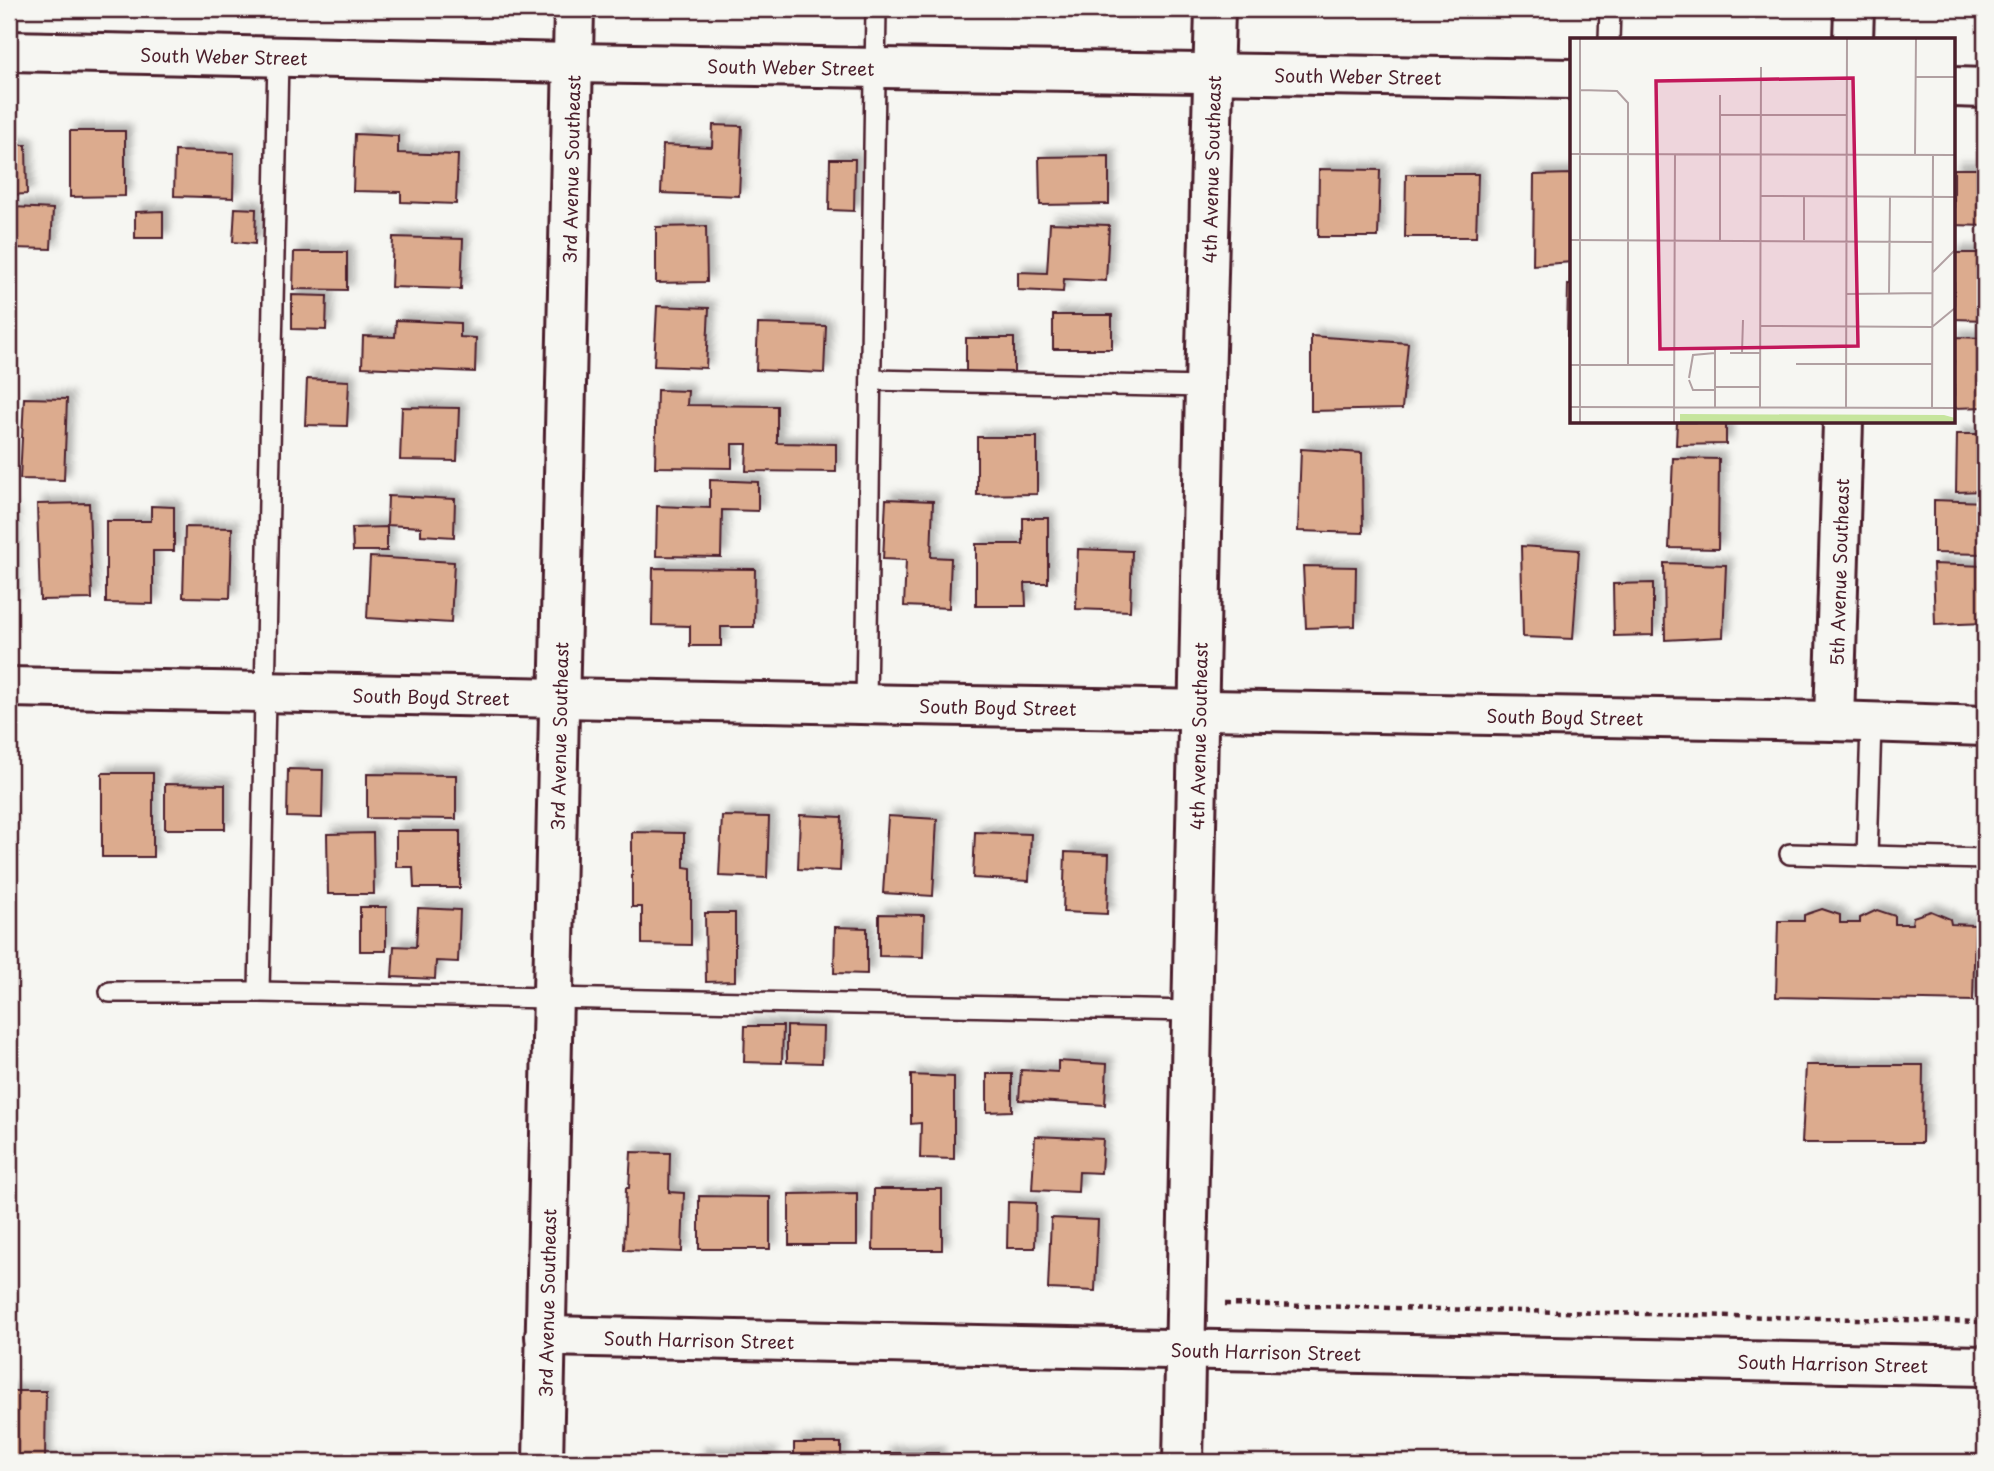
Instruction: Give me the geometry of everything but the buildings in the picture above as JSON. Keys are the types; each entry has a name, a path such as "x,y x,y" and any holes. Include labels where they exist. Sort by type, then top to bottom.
{"street":[{"name":"3rd Avenue Southeast","path":"543,1462 574,9"},
{"name":"4th Avenue Southeast","path":"1183,1462 1215,9"},
{"path":"1853,38 1854,9"},
{"name":"South Weber Street","path":"9,51 1570,79"},
{"path":"1955,88 1985,88"},
{"name":"5th Avenue Southeast","path":"1843,424 1853,723"},
{"name":"South Boyd Street","path":"9,687 1985,726"},
{"name":"South Harrison Street","path":"545,1336 1985,1366"}],"lane":[{"path":"866,703 876,9"},
{"path":"1609,38 1610,9"},
{"path":"259,992 278,57"},
{"path":"871,380 1205,387"},
{"path":"1853,723 1867,856"},
{"path":"1790,854 1985,859"},
{"path":"110,992 259,992 1192,1011"}],"path":[{"path":"1186,1303 1985,1322"}]}
